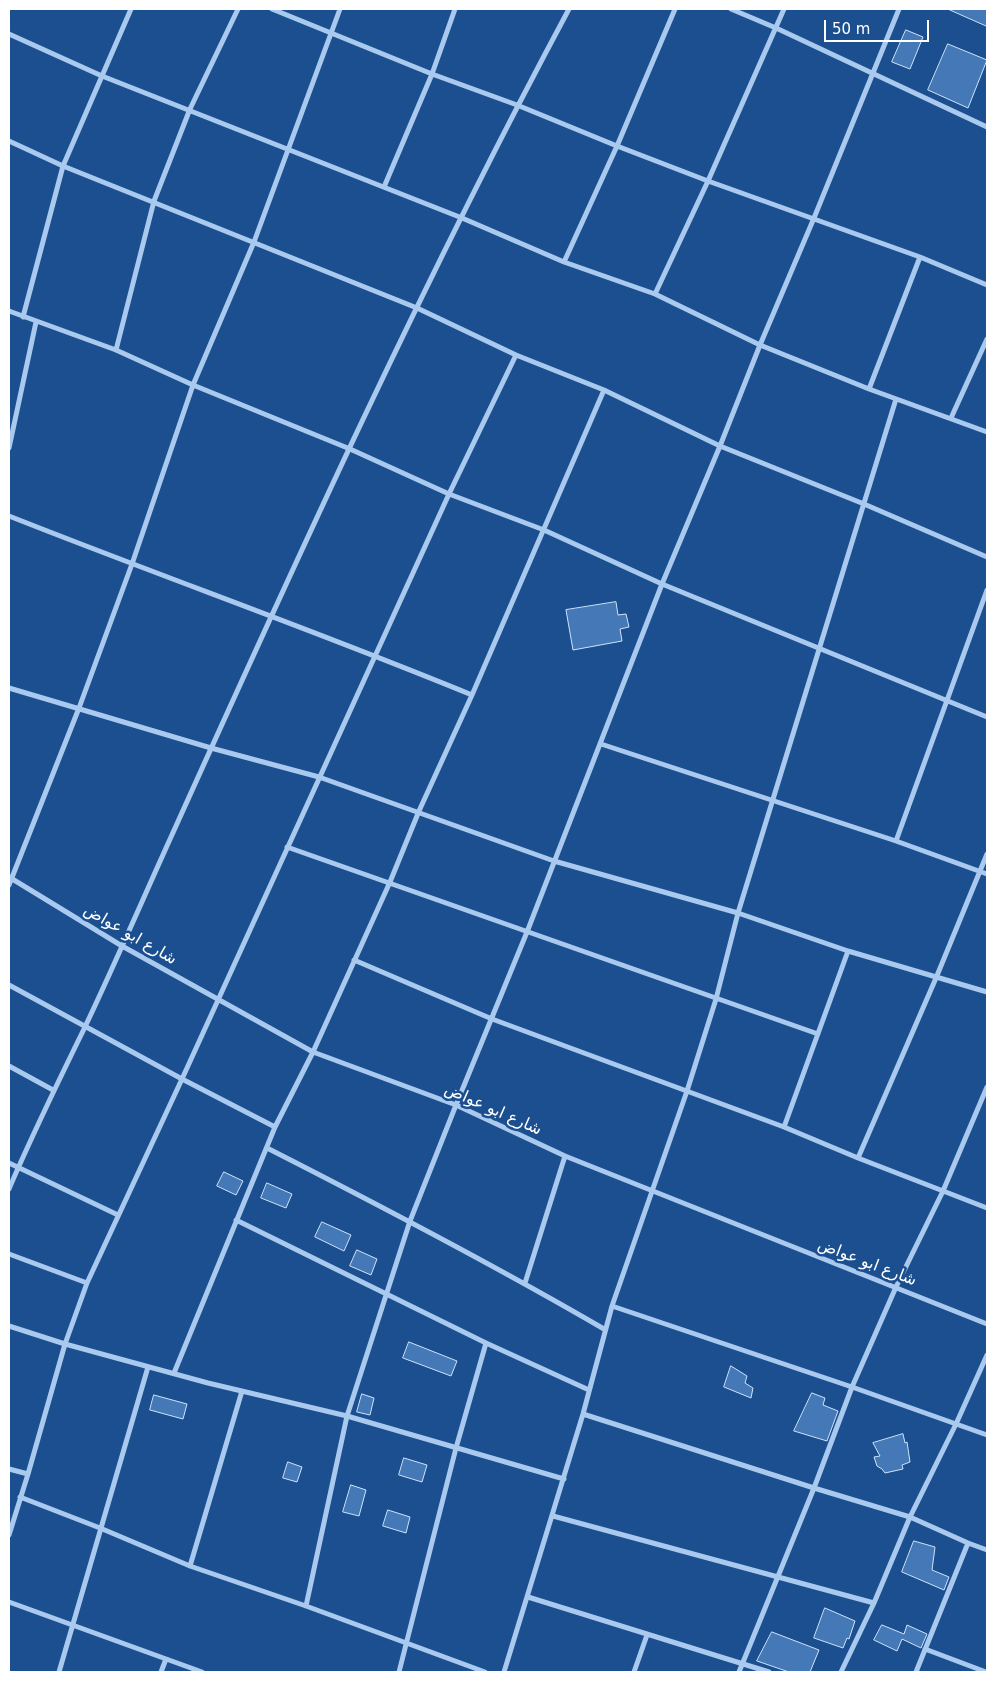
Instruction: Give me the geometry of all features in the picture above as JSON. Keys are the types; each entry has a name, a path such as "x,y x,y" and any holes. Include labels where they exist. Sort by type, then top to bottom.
{"street":[{"path":"23,316 63,166 131,9"},
{"path":"116,350 154,201 190,109 238,9"},
{"path":"272,9 617,146 708,181 920,257 987,285"},
{"path":"9,885 10,878 79,708 194,386 254,242 340,9"},
{"path":"384,187 432,74 455,9"},
{"path":"9,1189 53,1090 122,946 270,616 417,308 517,105 570,9"},
{"path":"564,262 617,146 675,9"},
{"path":"731,9 776,28 987,127"},
{"path":"655,294 708,181 784,9"},
{"path":"306,1606 347,1416 410,1221 527,932 662,584 899,9"},
{"path":"9,34 102,76 190,109 462,218 564,262 655,294 760,345 869,389 987,432"},
{"path":"9,141 63,166 417,308 516,355 604,390 720,446 864,504 987,557"},
{"path":"869,389 920,257"},
{"path":"9,311 116,350 194,386 350,449 449,494 544,530 662,584 987,717"},
{"path":"9,448 36,322"},
{"path":"951,418 987,339"},
{"path":"9,1535 65,1344 87,1283 182,1080 449,494 516,355"},
{"path":"174,1373 275,1128 313,1052 390,882 419,811 472,695 604,390"},
{"path":"504,1672 583,1414 604,1329 687,1091 716,999 738,913 896,399"},
{"path":"9,516 376,656 472,695"},
{"path":"896,841 987,590"},
{"path":"9,688 212,748 319,777 419,811 554,861 738,913 848,951 987,992"},
{"path":"600,744 896,841 987,874"},
{"path":"287,847 818,1034"},
{"path":"858,1158 987,854"},
{"name":"شارع ابو عواض","path":"10,878 122,946 313,1052 456,1105 565,1156 652,1192 987,1324"},
{"path":"784,1127 848,951"},
{"path":"354,960 492,1019 784,1127 987,1208"},
{"path":"9,985 182,1080 275,1128"},
{"path":"9,1066 53,1090"},
{"path":"738,1672 779,1577 852,1387 896,1287 943,1191 987,1087"},
{"path":"267,1148 410,1221 525,1283 604,1329"},
{"path":"525,1283 565,1156"},
{"path":"9,1163 118,1215"},
{"path":"236,1220 486,1343 589,1390"},
{"path":"9,1254 87,1283"},
{"path":"612,1306 987,1435"},
{"path":"9,1326 65,1344 208,1383 347,1416 564,1479"},
{"path":"399,1672 456,1448 486,1343"},
{"path":"841,1672 874,1602 910,1517 956,1424 987,1355"},
{"path":"59,1672 148,1367"},
{"path":"190,1566 242,1391"},
{"path":"583,1414 910,1517 968,1544 987,1550"},
{"path":"9,1469 28,1474"},
{"path":"20,1497 190,1566 306,1606 485,1672"},
{"path":"553,1516 874,1602"},
{"path":"916,1672 968,1544"},
{"path":"528,1597 769,1672"},
{"path":"9,1602 73,1627 202,1672"},
{"path":"634,1672 647,1635"},
{"path":"925,1650 986,1672"},
{"path":"161,1672 166,1659"}],"building":[{"path":"948,9 987,9 987,26"},
{"path":"906,30 923,37 910,69 892,62"},
{"path":"948,44 987,60 968,108 928,90"},
{"path":"616,602 618,615 626,614 629,627 620,629 622,641 573,650 566,610"},
{"path":"224,1172 243,1181 236,1195 217,1186"},
{"path":"267,1183 292,1194 286,1208 261,1198"},
{"path":"322,1222 351,1235 344,1251 315,1237"},
{"path":"357,1250 377,1259 371,1275 350,1266"},
{"path":"409,1342 457,1361 451,1376 403,1358"},
{"path":"731,1366 747,1376 745,1383 753,1388 751,1398 724,1387"},
{"path":"812,1393 825,1398 823,1405 838,1411 827,1441 794,1431"},
{"path":"362,1394 374,1398 370,1415 357,1412"},
{"path":"154,1395 187,1404 183,1419 150,1410"},
{"path":"903,1434 905,1443 907,1442 910,1462 902,1465 903,1469 885,1473 877,1466 874,1457 880,1456 873,1443"},
{"path":"404,1458 427,1465 422,1482 399,1475"},
{"path":"288,1462 302,1467 297,1482 283,1478"},
{"path":"351,1485 366,1490 359,1516 343,1512"},
{"path":"388,1510 410,1517 406,1533 383,1526"},
{"path":"914,1541 935,1547 932,1570 949,1577 944,1590 902,1572"},
{"path":"825,1608 855,1621 849,1639 847,1638 843,1648 814,1638"},
{"path":"882,1625 904,1634 907,1625 927,1634 921,1648 902,1639 897,1651 874,1640"},
{"path":"772,1632 819,1650 810,1672 789,1672 757,1661"}]}
